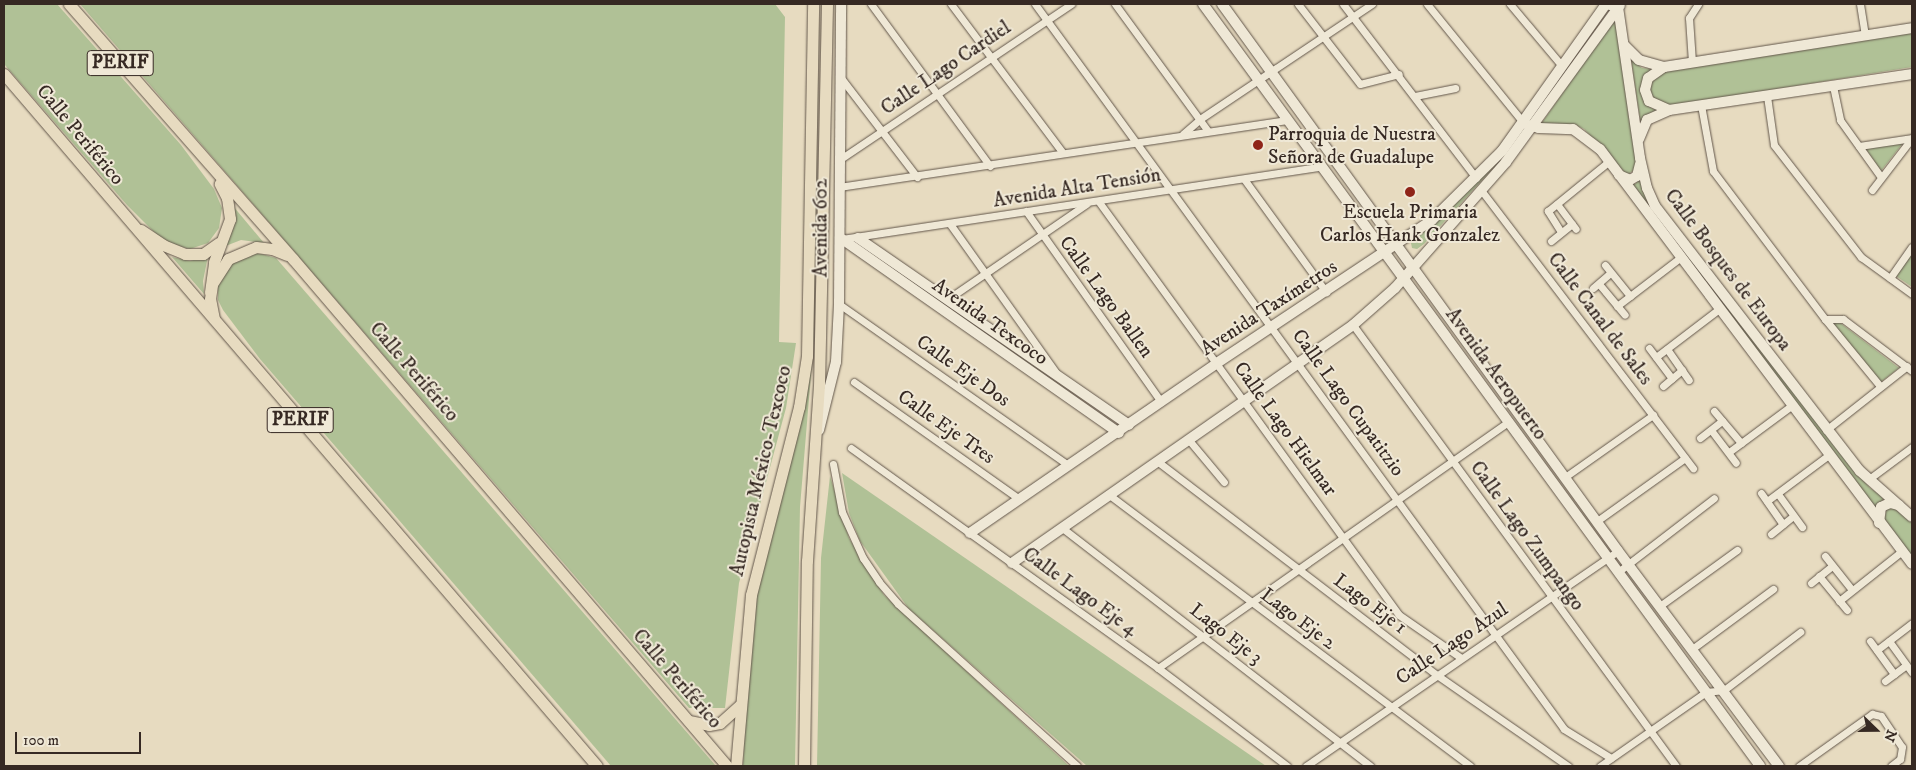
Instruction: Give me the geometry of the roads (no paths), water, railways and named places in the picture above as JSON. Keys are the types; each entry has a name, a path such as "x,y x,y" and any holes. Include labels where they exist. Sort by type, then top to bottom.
{"main road":[{"name":"Calle Periférico","path":"69,4 292,259 727,766"},
{"name":"Autopista México-Texcoco","path":"736,766 751,594 799,407 807,356 812,4"},
{"name":"Autopista México-Texcoco","path":"804,766 807,561 813,449 819,386 827,4"},
{"name":"Calle Periférico","path":"4,74 128,222 597,766"},
{"path":"171,122 227,198 230,219 219,247 210,292 215,321"},
{"path":"128,222 170,249 185,254 203,254 219,247 244,250 272,248 292,259"},
{"path":"210,292 223,264 244,250"},
{"path":"689,721 709,725 720,723 740,704"}],"street":[{"name":"Avenida 602","path":"813,449 833,381 839,304 838,160 841,4"},
{"path":"871,4 935,94 990,166"},
{"path":"951,4 1062,152"},
{"name":"Calle Lago Cupatitzio","path":"1035,4 1299,362 1564,729 1611,758"},
{"name":"Calle Lago Cardiel","path":"838,160 1071,4"},
{"path":"1115,4 1208,131"},
{"name":"Avenida Aeropuerto","path":"1203,4 1320,167 1509,421 1760,766"},
{"name":"Avenida Aeropuerto","path":"1222,4 1618,551 1661,605 1779,766"},
{"path":"1298,4 1362,85 1399,74"},
{"path":"1343,4 1399,74 1476,178"},
{"path":"1183,134 1200,119 1258,80 1272,73 1322,36 1372,4"},
{"path":"1427,4 1527,124"},
{"path":"1510,4 1562,66"},
{"path":"1605,4 1620,5"},
{"name":"Avenida Taxímetros","path":"970,533 1018,498 1119,433 1217,363 1386,254 1432,220 1476,178 1527,124 1562,66 1605,4"},
{"path":"1692,62 1689,18 1698,4"},
{"path":"1860,4 1865,35"},
{"name":"Avenida Taxímetros","path":"1012,563 1108,494 1353,325 1403,277 1481,190 1527,124 1620,5"},
{"name":"Calle Bosques de Europa","path":"1620,5 1640,158 1647,188 1655,206 1826,430 1869,479 1908,511"},
{"path":"1669,110 1649,101 1645,90 1648,78 1664,67 1912,28"},
{"path":"1624,44 1639,60 1664,67"},
{"path":"1638,145 1647,120 1669,110 1912,74"},
{"path":"840,77 917,177"},
{"path":"1833,86 1840,120 1881,177"},
{"path":"1415,96 1455,88"},
{"path":"1767,96 1774,145 1861,257 1912,294"},
{"path":"1702,105 1714,171 1824,319 1880,386"},
{"name":"Avenida Alta Tensión","path":"839,187 917,177 990,166 1062,152 1287,120"},
{"name":"Calle Bosques de Europa","path":"1527,124 1573,129 1589,139 1912,564"},
{"path":"1859,146 1912,138"},
{"path":"1872,190 1912,138"},
{"path":"1616,174 1630,180 1637,176 1640,158"},
{"path":"1561,232 1547,213 1608,162"},
{"name":"Avenida Alta Tensión","path":"840,239 858,238 1086,204 1320,167"},
{"path":"1244,179 1326,292"},
{"name":"Calle Canal de Sales","path":"1481,190 1693,468"},
{"name":"Calle Lago Hielmar","path":"1099,202 1344,536 1399,615 1461,658"},
{"path":"948,299 1086,204"},
{"path":"1551,240 1561,232 1574,226 1557,204"},
{"name":"Calle Lago Ballen","path":"1026,212 1161,402"},
{"path":"950,224 1058,375"},
{"name":"Avenida Texcoco","path":"858,238 1129,425"},
{"name":"Avenida Texcoco","path":"840,239 1119,433"},
{"path":"1890,278 1912,247"},
{"path":"1618,306 1680,257"},
{"path":"1605,265 1630,296"},
{"path":"1610,273 1596,286 1625,315"},
{"name":"Calle Eje Dos","path":"839,304 1068,465"},
{"path":"1656,357 1718,309"},
{"path":"1824,319 1842,319 1910,368 1880,386 1826,430"},
{"name":"Calle Lago Zumpango","path":"1353,325 1676,766"},
{"path":"1649,348 1672,378"},
{"path":"1667,349 1689,380"},
{"path":"1663,386 1682,370"},
{"name":"Calle Eje Tres","path":"854,382 1018,498"},
{"path":"1729,452 1791,406"},
{"path":"1714,411 1741,443"},
{"path":"1565,477 1652,415"},
{"path":"1158,668 1202,635 1509,421"},
{"path":"1700,438 1722,421"},
{"path":"1711,430 1736,463"},
{"path":"1188,439 1224,482"},
{"path":"1869,479 1912,447"},
{"name":"Calle Lago Eje 4","path":"850,448 1158,668 1287,766"},
{"path":"1767,501 1830,454"},
{"path":"1597,521 1685,458"},
{"name":"Lago Eje 1","path":"1157,461 1437,675 1568,766"},
{"path":"833,464 842,512 863,558 879,582 898,604 1077,766"},
{"path":"1761,493 1783,524"},
{"name":"Lago Eje 2","path":"1108,494 1388,707 1470,766"},
{"path":"1778,494 1802,527"},
{"path":"1618,572 1714,498"},
{"path":"1879,523 1881,507 1890,503 1908,511"},
{"path":"1771,534 1793,516"},
{"name":"Lago Eje 3","path":"1061,527 1202,635 1337,743 1370,766"},
{"path":"1661,605 1736,550"},
{"name":"Calle Lago Azul","path":"1306,766 1388,707 1618,551"},
{"path":"1839,600 1902,551"},
{"path":"1825,556 1852,590"},
{"path":"1811,583 1832,566"},
{"path":"1819,576 1847,610"},
{"path":"1692,649 1773,589"},
{"path":"1877,650 1912,623"},
{"path":"1600,766 1706,692 1724,690 1800,632"},
{"path":"1870,641 1894,674"},
{"path":"1889,641 1912,673"},
{"path":"1885,681 1906,665"},
{"path":"1799,766 1872,714 1877,714 1902,747 1903,754 1891,766"}],"place":[{"name":"Parroquia de Nuestra Señora de Guadalupe","path":"1258,145"},
{"name":"Escuela Primaria Carlos Hank Gonzalez","path":"1410,192"}]}
